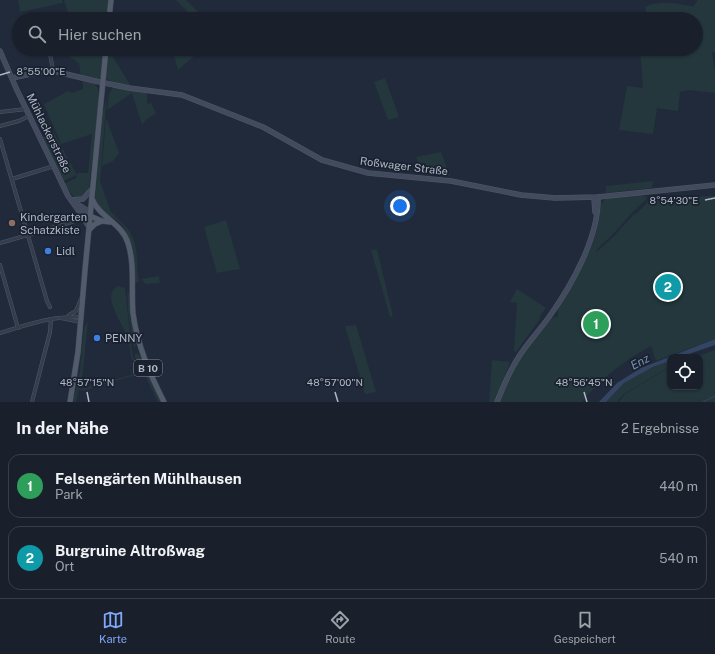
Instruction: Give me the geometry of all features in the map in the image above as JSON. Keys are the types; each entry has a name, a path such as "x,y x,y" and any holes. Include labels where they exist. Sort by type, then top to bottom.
{"main road":[{"path":"110,12 111,0"},
{"path":"70,402 77,363 105,56"},
{"path":"89,229 95,224 104,220 91,199"},
{"name":"B 10","path":"90,214 116,225 123,233 128,243 131,257 132,302 136,332 146,365 164,402"}],"street":[{"name":"Mühlackerstraße","path":"0,51 29,116 71,200 78,210 90,214"},
{"path":"50,56 53,70"},
{"name":"Roßwager Straße","path":"12,78 44,70 53,70 80,78 129,88 187,96 263,127 322,160 355,170 381,174 451,181 538,197 596,197 715,185"},
{"path":"0,112 26,109"},
{"path":"0,126 19,121 29,116"},
{"path":"0,138 50,307"},
{"path":"12,179 54,166"},
{"path":"71,200 83,198 92,189"},
{"path":"497,402 517,359 556,308 580,264 592,237 596,214 596,197"},
{"path":"71,200 90,214"},
{"path":"78,210 89,229"},
{"path":"0,243 72,222"},
{"path":"0,265 18,328"},
{"path":"61,318 76,311 83,294"},
{"path":"67,316 81,319"},
{"path":"32,402 48,339 51,319"},
{"path":"0,333 51,319 81,319"}],"green space":[{"path":"18,0 62,0 63,3 20,12"},
{"path":"64,0 109,0 108,12 68,12"},
{"path":"176,0 186,0 198,12 188,12"},
{"path":"698,0 715,0 715,52 712,53 715,72 715,93 688,90 680,92 678,111 657,108 653,134 619,130 627,86 643,88 641,56 703,56 703,12 646,12 645,7 656,3 675,3 693,7"},
{"path":"103,56 101,76 97,80 81,76 79,63 70,57"},
{"path":"108,56 112,56 131,86 114,83 106,77"},
{"path":"174,56 194,56 178,70"},
{"path":"385,78 399,117 388,120 374,82"},
{"path":"83,81 95,84 98,88 99,101 89,188 85,195 81,197 74,197 64,184 76,178 78,173 88,173 92,134 61,144 44,104 68,91 72,93 83,89"},
{"path":"114,86 147,91 147,104 151,103 156,113 147,119 142,125 132,93 107,110 109,94"},
{"path":"107,95 100,181 110,210 126,227 134,239 139,281 137,283 135,282 133,249 129,237 123,226 117,220 100,211 95,199 103,112"},
{"path":"106,117 119,153 113,161 102,166"},
{"path":"54,133 77,175 63,181 43,137"},
{"path":"441,152 450,176 423,174 416,157"},
{"path":"653,181 652,188 606,193 606,186"},
{"path":"642,195 647,197 646,200 601,245 596,252 648,202 651,205 660,197 715,196 715,339 675,354 667,354 667,357 656,361 651,346 632,357 605,377 582,402 499,402 516,366 517,367 516,365 524,352 538,333 554,317 558,317 558,309 583,265 592,245 597,229 601,204 605,199"},
{"path":"226,220 240,269 217,273 204,227"},
{"path":"377,249 393,316 390,317 371,250"},
{"path":"159,276 160,283 146,284 141,279"},
{"path":"118,286 125,288 133,357 142,373 82,391 79,389 76,402 73,402 80,371 84,328 88,321 81,389 138,373 135,361 132,360 126,333 112,303 111,296 113,290"},
{"path":"127,289 136,345 134,348 128,311"},
{"path":"517,289 546,308 540,316 540,319 516,352 514,351 517,303 510,302"},
{"path":"356,325 376,392 365,394 345,326"},
{"path":"715,350 715,392 713,393 715,393 715,402 698,402 702,399 697,402 619,402 625,394 667,369 667,390 703,390 703,354"},
{"path":"137,353 140,356 161,402 158,402 135,357 135,354"},
{"path":"492,360 510,362 495,402 489,402"},
{"path":"667,362 667,368 624,394 617,402 606,402 624,383 653,367"}],"water":[{"path":"715,339 715,345 689,354 677,354"},
{"path":"667,358 667,362 653,367 624,383 606,402 599,402 617,383 641,368"}],"waterway":[{"path":"703,402 715,396"}],"place":[{"name":"Kindergarten Schatzkiste","path":"12,223"},
{"name":"Lidl","path":"48,251"},
{"name":"Burgruine Altroßwag","path":"668,287"},
{"name":"Felsengärten Mühlhausen","path":"596,324"},
{"name":"PENNY","path":"97,338"}],"water label":[{"name":"Enz","path":"640,362"}]}
